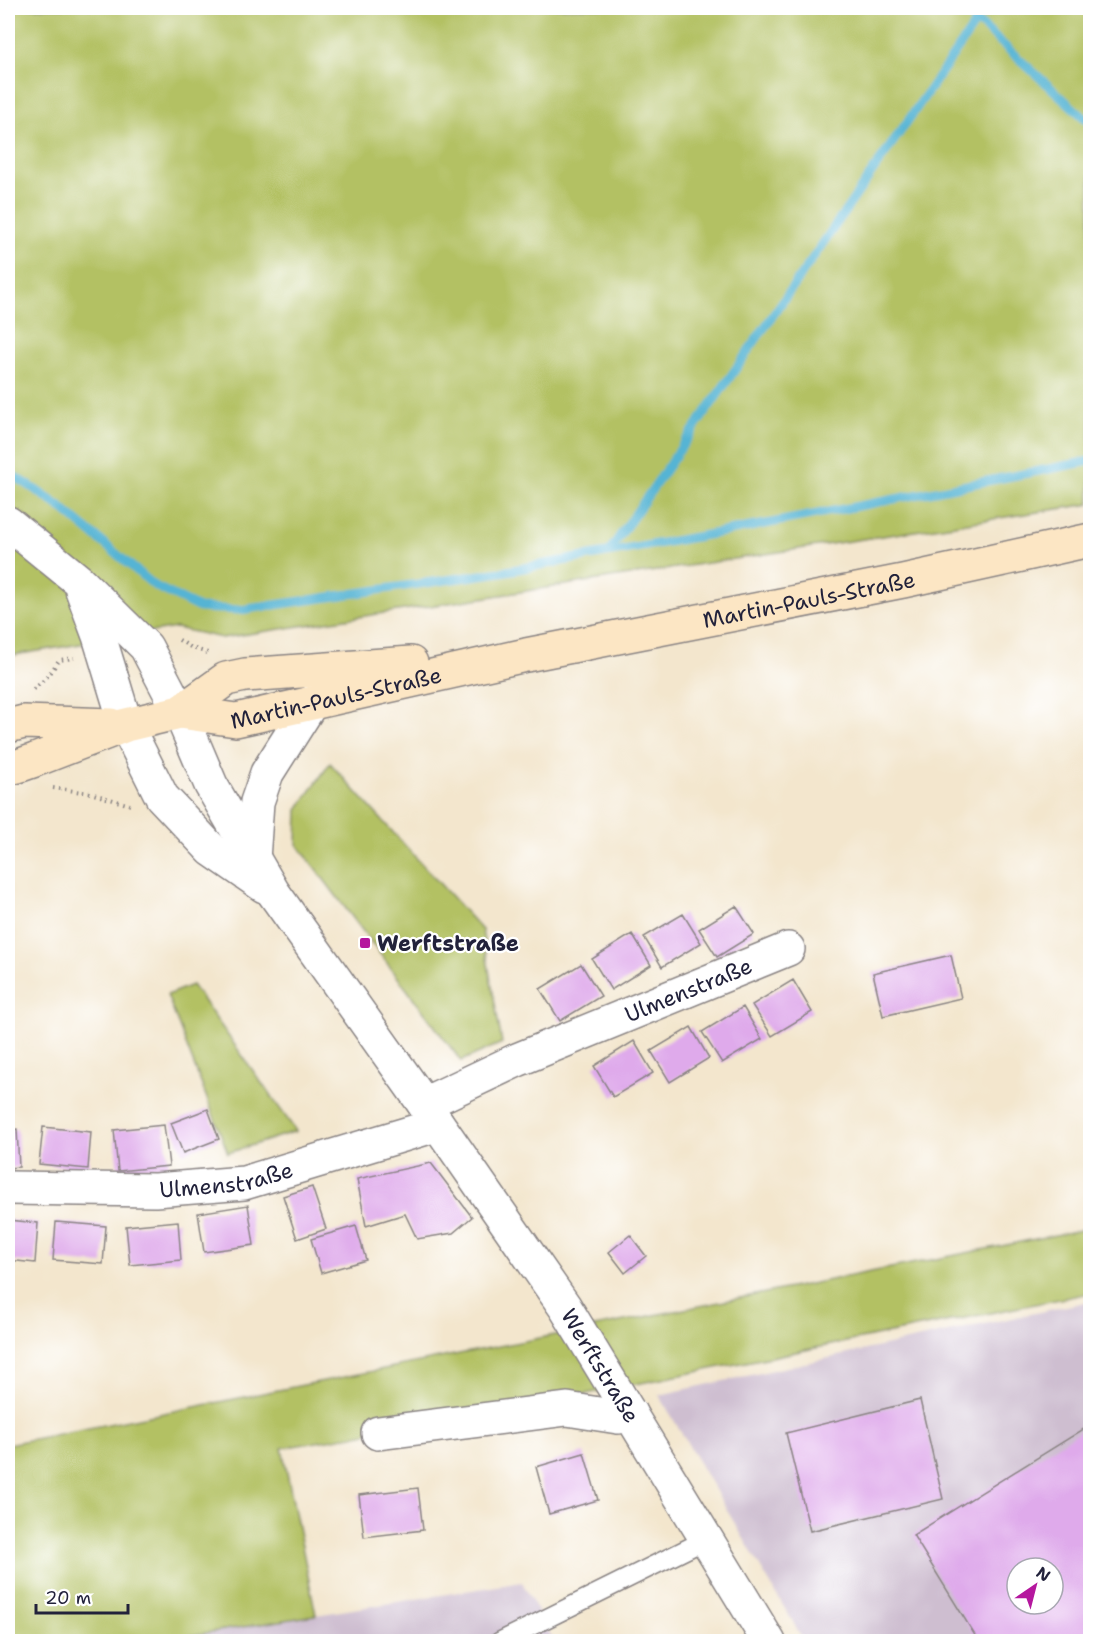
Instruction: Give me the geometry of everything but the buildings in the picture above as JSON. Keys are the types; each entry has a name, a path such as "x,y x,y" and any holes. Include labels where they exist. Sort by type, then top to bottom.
{"street":[{"name":"Werftstraße","path":"8,524 79,581 146,647 180,712 211,785 273,892 566,1307 768,1641"},
{"name":"Martin-Pauls-Straße","path":"8,768 126,725 180,712 236,720 526,655 903,581 1090,540"},
{"name":"Werftstraße","path":"79,581 99,636 126,725 162,797 212,850 273,892"},
{"name":"Martin-Pauls-Straße","path":"180,712 226,679 245,675 526,655"},
{"path":"253,859 257,802 267,773 312,702"},
{"name":"Martin-Pauls-Straße","path":"8,726 24,722 126,725"},
{"name":"Ulmenstraße","path":"8,1188 155,1190 244,1183 423,1129 431,1113 518,1060 788,949"},
{"path":"378,1433 567,1409 618,1417 630,1413"}],"lane":[{"path":"499,1641 707,1539"}],"path":[{"path":"43,787 90,793 140,807"}],"shaded area":[{"path":"1090,1301 1090,1641 804,1641 659,1395"},
{"path":"522,1582 554,1641 157,1642 316,1615"}],"green space":[{"path":"8,8 1090,8 1090,504 222,638 176,628 8,656"},
{"path":"330,763 482,930 502,1043 461,1061 297,844 298,809"},
{"path":"192,985 296,1131 228,1153 167,995"},
{"path":"1086,1229 1090,1245 1090,1293 556,1400 282,1448 316,1615 157,1641 8,1642 8,1444"}],"waterway":[{"path":"608,553 977,21 1090,123"},
{"path":"8,473 59,506 155,586 199,608 240,610 501,572 740,529 1090,461"}],"place":[{"name":"Werftstraße","path":"365,943"}]}
